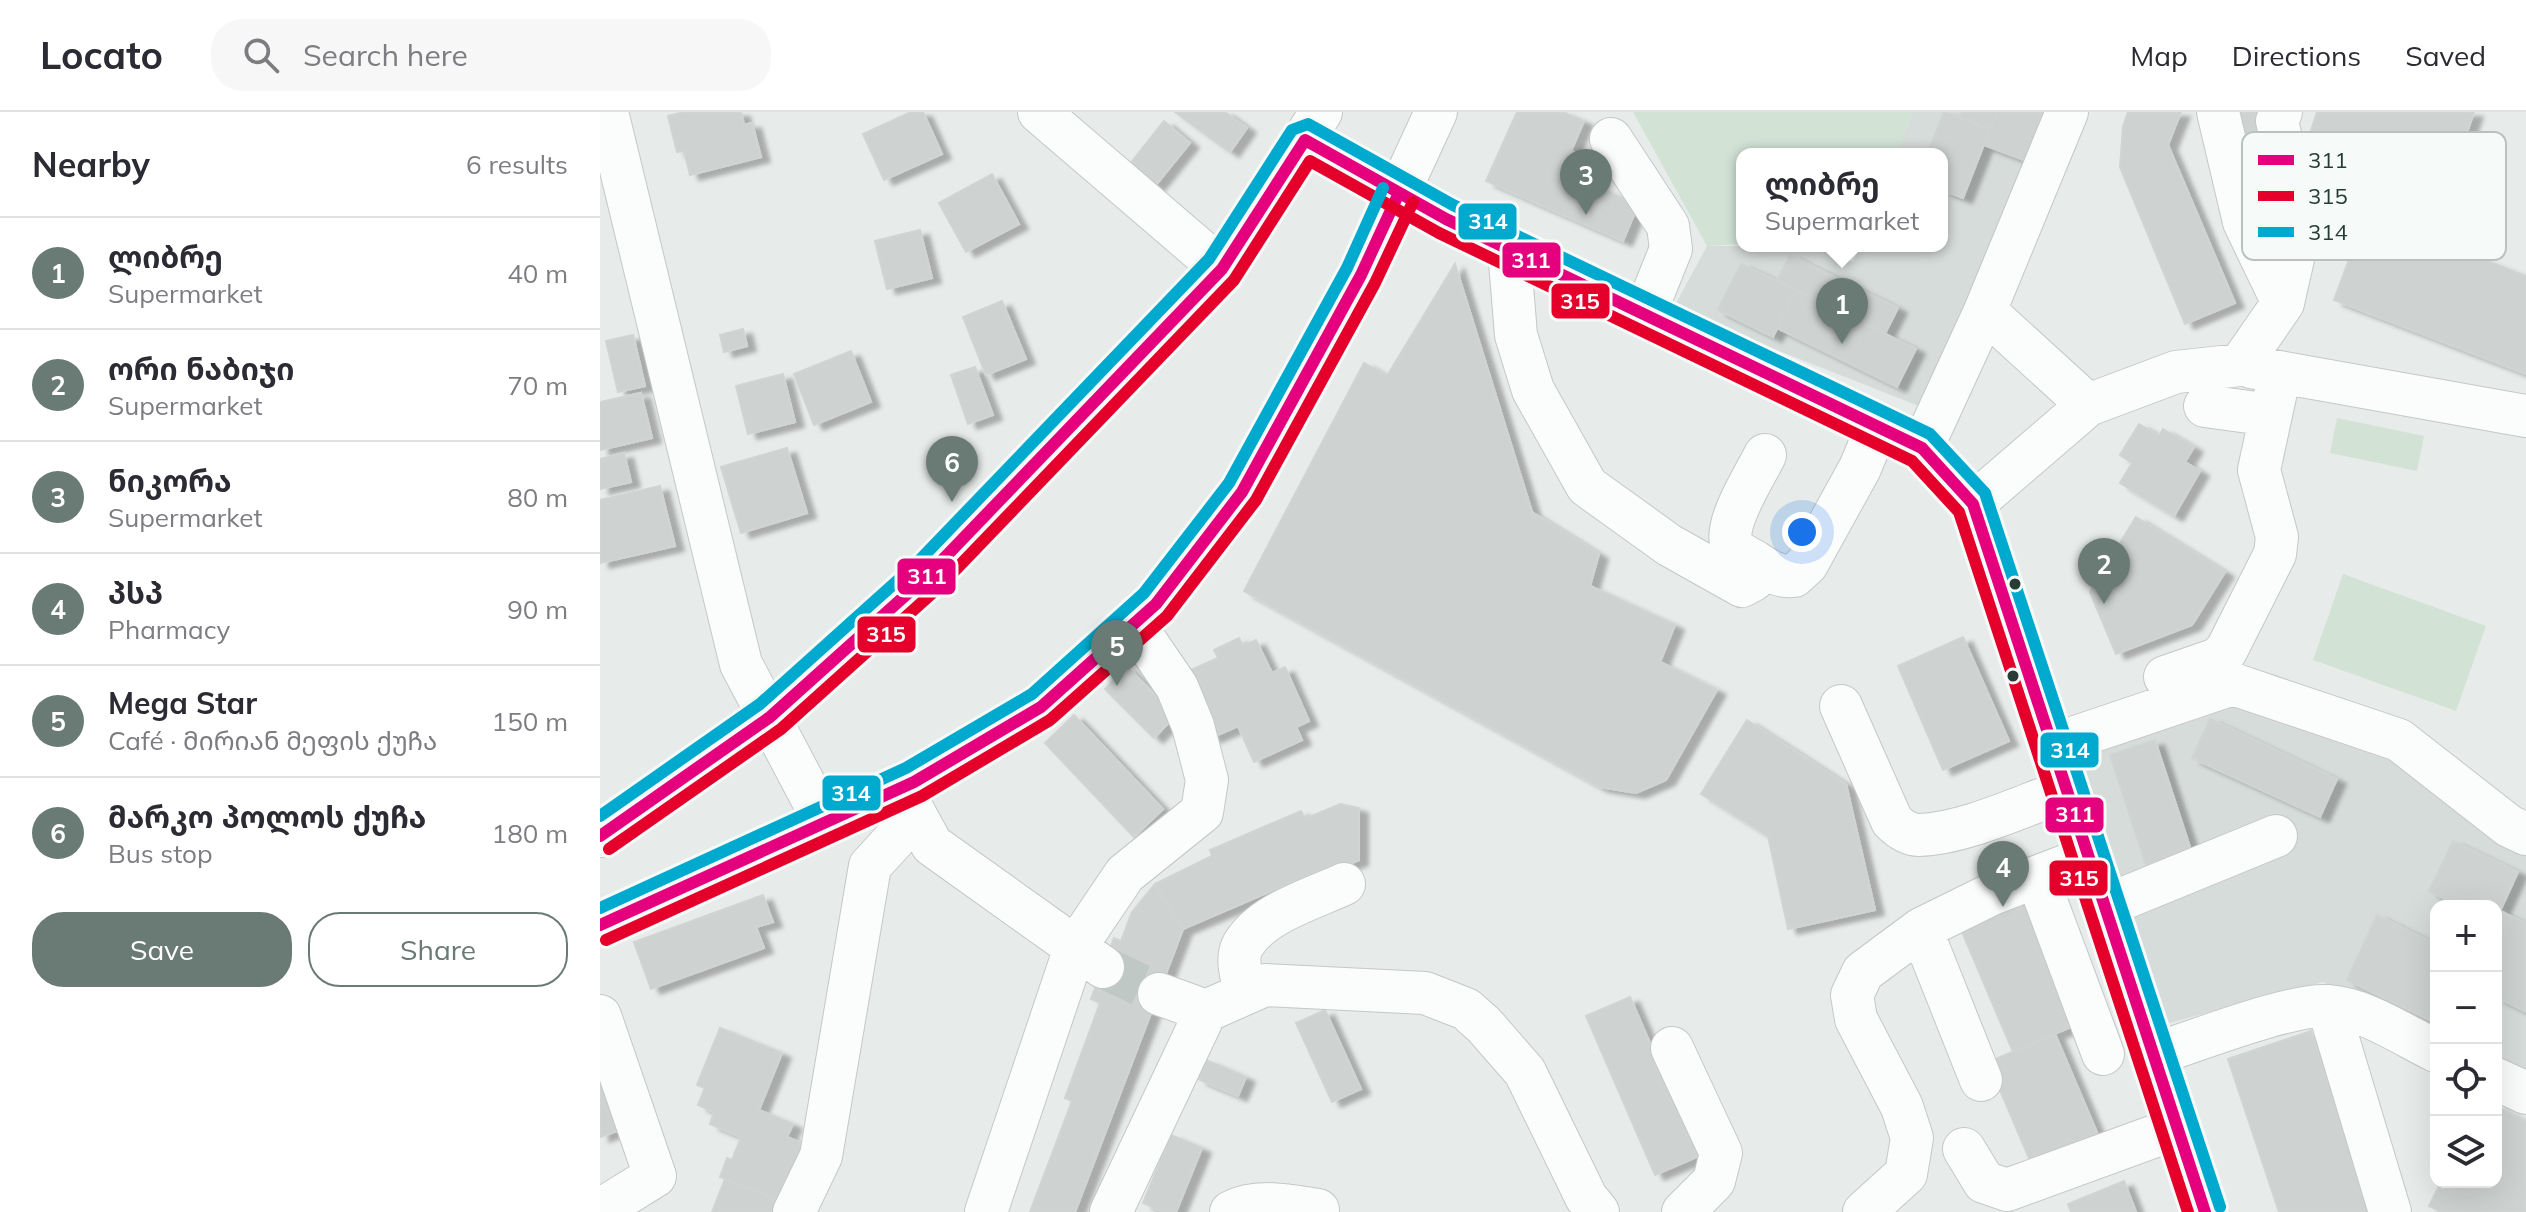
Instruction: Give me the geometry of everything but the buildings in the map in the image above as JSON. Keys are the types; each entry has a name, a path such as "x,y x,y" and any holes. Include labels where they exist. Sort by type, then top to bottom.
{"street":[{"path":"607,112 741,664 826,825"},
{"path":"1039,112 1222,269"},
{"path":"600,925 826,825 908,802 1041,707 1156,604 1242,492 1361,275 1436,112"},
{"path":"1922,448 1985,311 2067,112"},
{"path":"2218,112 2242,214"},
{"path":"2280,132 2277,121 2281,112"},
{"path":"600,836 770,717 927,576 1222,269 1313,126 1398,195 1922,448 1973,504 2205,1212"},
{"path":"1611,139 1668,226 1671,249 1644,316"},
{"path":"1509,250 1516,335 1533,390 1587,486 1669,545 1742,586 1753,580 1761,566"},
{"path":"2262,260 2283,303"},
{"path":"2118,693 2217,659 2233,643 2275,554 2277,537 2259,470 2271,415 2260,369 2283,303 2293,260"},
{"path":"1985,311 2088,405"},
{"path":"1973,504 2088,405 2176,372 2260,369 2526,416"},
{"path":"2205,406 2271,415"},
{"path":"1765,455 1729,532 1734,548 1761,566 1787,577 1802,571 1860,468 1877,427"},
{"path":"986,1212 1125,874 1202,812 1207,780 1193,726 1177,687 1134,624"},
{"path":"2052,745 2233,684 2399,740 2509,826 2526,834"},
{"path":"1841,706 1892,821 1900,830 1916,835 1951,830 2067,790"},
{"path":"908,802 932,845 1089,957"},
{"path":"794,1212 821,1156 870,866 908,802"},
{"path":"2105,906 2276,836"},
{"path":"1864,1212 1906,1174 1912,1138 1902,1107 1856,1019 1852,995 1863,972 1921,929 1994,893 2089,857"},
{"path":"2037,877 2103,1054"},
{"path":"1246,993 1239,969 1243,946 1268,920 1344,884"},
{"path":"1921,929 1981,1080"},
{"path":"1111,1212 1206,1011 1265,985 1425,993 1466,1009 1525,1072 1586,1197 1598,1212"},
{"path":"1159,994 1206,1011"},
{"path":"2155,1054 2297,1010 2328,1006 2360,1015 2430,1048"},
{"path":"2328,1006 2390,1212"},
{"path":"600,1016 654,1194 600,1210"},
{"path":"1672,1048 1721,1153 1714,1181 1683,1212"},
{"path":"2502,1082 2526,1093"},
{"path":"1964,1149 1984,1182 2007,1190 2177,1128"},
{"path":"1231,1212 1245,1205 1264,1204 1329,1211"}],"shaded area":[{"path":"1913,112 2046,112 1924,408 1673,309 1707,246 1736,246 1736,252 1829,252 1853,262 1857,252 1948,252 1948,148 1898,148"},
{"path":"2222,699 2400,753 2526,843 2526,1071 2502,1067 2502,900 2430,900 2430,1034 2323,982 2169,1023 2154,1012 2077,762 2082,751"}],"green space":[{"path":"1633,112 1913,112 1898,148 1736,148 1736,244 1707,246"},
{"path":"2337,418 2424,436 2417,471 2330,453"},
{"path":"2343,574 2486,626 2456,711 2313,660"}],"tunnel":[{"path":"1103,967 1159,994"}],"transit line":[{"name":"314","path":"600,816 760,704 916,564 1209,259 1292,130 1308,124 1453,205 1930,434 1985,493 2220,1207"},
{"name":"311","path":"600,836 770,717 927,576 1222,269 1305,140 1446,219 1922,448 1973,504 2205,1212"},
{"name":"315","path":"609,849 781,729 939,587 1234,280 1310,161 1439,233 1912,461 1959,512 2188,1212"},
{"name":"314","path":"600,908 906,768 1032,694 1144,593 1229,483 1347,268 1383,188"},
{"name":"311","path":"600,925 914,782 1041,707 1156,604 1242,492 1361,275 1398,195"},
{"name":"315","path":"606,940 922,796 1050,720 1167,616 1256,500 1375,283 1413,202"}],"place":[{"name":"ნიკორა","path":"1586,215"},
{"name":"ლიბრე","path":"1842,344"},
{"name":"მარკო პოლოს ქუჩა","path":"952,502"},
{"name":"ორი ნაბიჯი","path":"2104,604"},
{"name":"Mega Star","path":"1117,686"},
{"name":"პსპ","path":"2003,907"}]}
